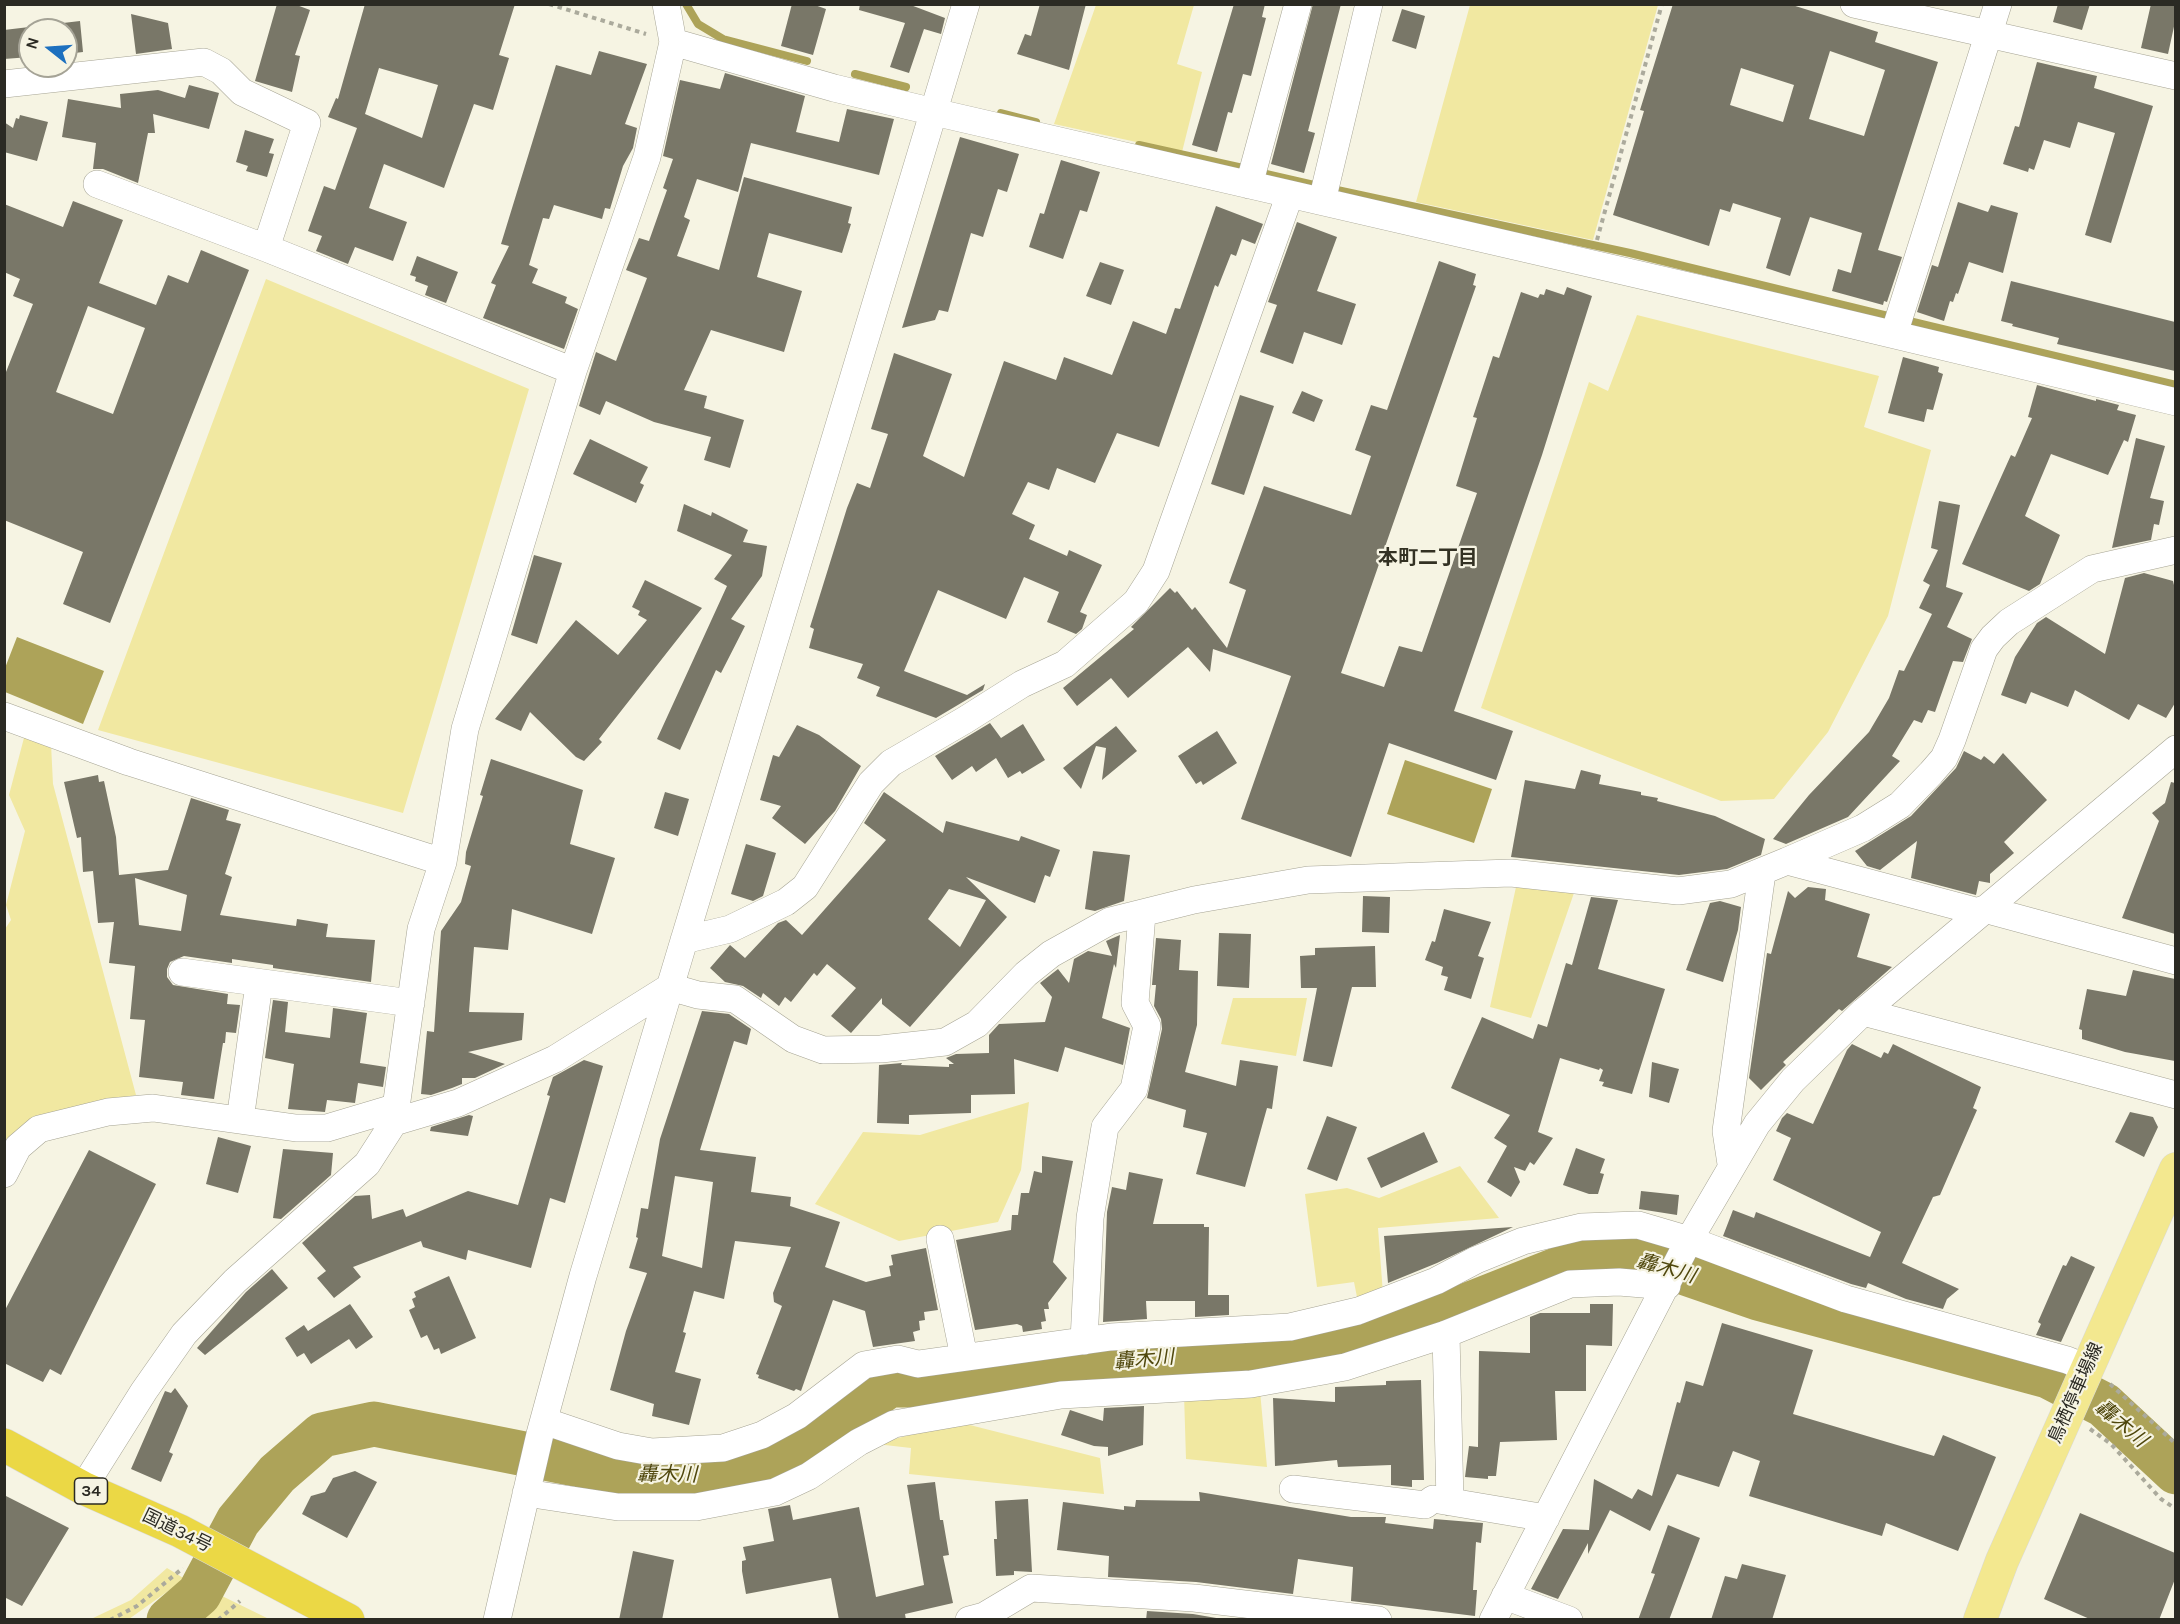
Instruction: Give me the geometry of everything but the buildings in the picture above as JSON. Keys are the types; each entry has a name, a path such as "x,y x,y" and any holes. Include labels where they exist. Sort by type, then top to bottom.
{"highway":[{"name":"国道34号","path":"4,1445 83,1488 180,1531 348,1620"}],"main road":[{"name":"鳥栖停車場線","path":"1980,1620 2067,1414 2175,1169"}],"street":[{"path":"83,1488 144,1391 184,1334 235,1281 367,1164 394,1115 421,929 443,862 465,729 573,371 647,157 673,42 666,4"},
{"path":"497,1620 542,1427 583,1276 966,4"},
{"path":"1249,185 1298,4"},
{"path":"1322,201 1370,4"},
{"path":"1854,4 2175,76"},
{"path":"1894,334 1998,4"},
{"path":"673,42 834,88 934,112 1894,334 2175,402"},
{"path":"4,84 204,62 221,71 242,92 307,123 266,248"},
{"path":"97,184 266,248 573,371"},
{"path":"684,940 730,929 786,902 805,887 872,783 891,763 1022,684 1065,664 1136,602 1155,571 1290,194"},
{"path":"4,1174 18,1147 39,1129 108,1112 153,1108 296,1128 327,1128 458,1103 555,1059 670,987 698,995 735,999 793,1039 824,1050 881,1049 945,1042 977,1024 1026,974 1051,954 1110,921 1194,900 1308,880 1511,873 1678,891 1731,884 1863,828 1900,805 1944,758 1984,650 1993,637 2009,622 2092,569 2175,550"},
{"path":"4,716 129,762 443,862"},
{"path":"1569,1620 1499,1608 1669,1283 1689,1240 1731,1164 1757,1124 1793,1080 1863,1012 1981,910 2175,749"},
{"path":"1787,861 2175,961"},
{"path":"1731,1164 1726,1131 1761,873"},
{"path":"1084,1341 1090,1218 1105,1127 1134,1089 1147,1026 1135,1003 1142,914"},
{"path":"182,972 411,1003"},
{"path":"240,1120 259,984"},
{"path":"1863,1012 2175,1095"},
{"path":"542,1427 652,1452 723,1448 762,1435 797,1416 864,1365 898,1359 918,1364 1084,1341 1290,1327 1358,1311 1436,1281 1476,1260 1523,1240 1581,1227 1638,1225 1689,1240 1846,1299 2067,1360 2087,1368"},
{"path":"940,1239 964,1358"},
{"path":"527,1488 618,1507 696,1507 775,1492 809,1476 859,1442 894,1424 1061,1395 1251,1384 1346,1367 1446,1334 1570,1284 1669,1283"},
{"path":"1446,1334 1450,1502"},
{"path":"1293,1489 1425,1505 1433,1499 1546,1518"},
{"path":"969,1620 984,1616 1031,1588 1194,1598 1378,1620"}],"path":[{"path":"549,4 673,42"},
{"path":"1588,236 1594,243 1600,238 1662,4"},
{"path":"2087,1368 2105,1379 2175,1444"},
{"path":"2067,1414 2111,1444 2161,1499 2175,1509"},
{"path":"110,1620 137,1606 183,1568"},
{"path":"218,1620 240,1601"}],"shaded area":[{"path":"1096,5 1194,5 1177,64 1202,72 1182,152 1054,124"},
{"path":"1470,5 1658,5 1593,240 1416,202"},
{"path":"266,279 529,389 403,813 98,730"},
{"path":"1637,315 1879,376 1864,427 1931,450 1888,616 1828,732 1774,799 1721,801 1481,708 1589,382 1608,391"},
{"path":"17,637 104,671 83,724 5,692 5,668"},
{"path":"25,734 51,744 53,784 136,1095 37,1119 5,1159 5,929 11,920 6,905 25,831 9,795"},
{"path":"1405,760 1492,789 1474,843 1387,814"},
{"path":"1516,887 1575,890 1531,1018 1490,1007"},
{"path":"1233,998 1307,998 1296,1056 1221,1044"},
{"path":"1029,1102 1021,1170 998,1222 899,1241 815,1204 863,1132 920,1135"},
{"path":"1460,1166 1499,1218 1378,1228 1383,1294 1358,1302 1354,1282 1317,1287 1305,1194 1347,1188 1379,1198"},
{"path":"1260,1391 1267,1467 1186,1459 1184,1394"},
{"path":"958,1422 1100,1458 1104,1494 909,1474 911,1448 876,1444"},
{"path":"167,1568 185,1579 129,1619 91,1619 131,1600"},
{"path":"222,1596 269,1619 195,1619"}],"waterway":[{"path":"686,4 698,24 723,39 807,61"},
{"path":"855,74 906,87"},
{"path":"1001,113 1036,122"},
{"path":"1139,145 1243,168"},
{"path":"1266,174 1314,185"},
{"path":"1337,190 1630,253 1888,316"},
{"path":"1909,321 2176,385"},
{"name":"轟木川","path":"169,1620 199,1594 238,1521 277,1474 322,1435 374,1424 640,1477 717,1475 819,1442 853,1411 889,1385 941,1385 1101,1364 1382,1339 1582,1260 1639,1257 1758,1298 2048,1376 2104,1405 2176,1472"}],"district":[{"name":"本町二丁目","path":"1428,558"}]}
